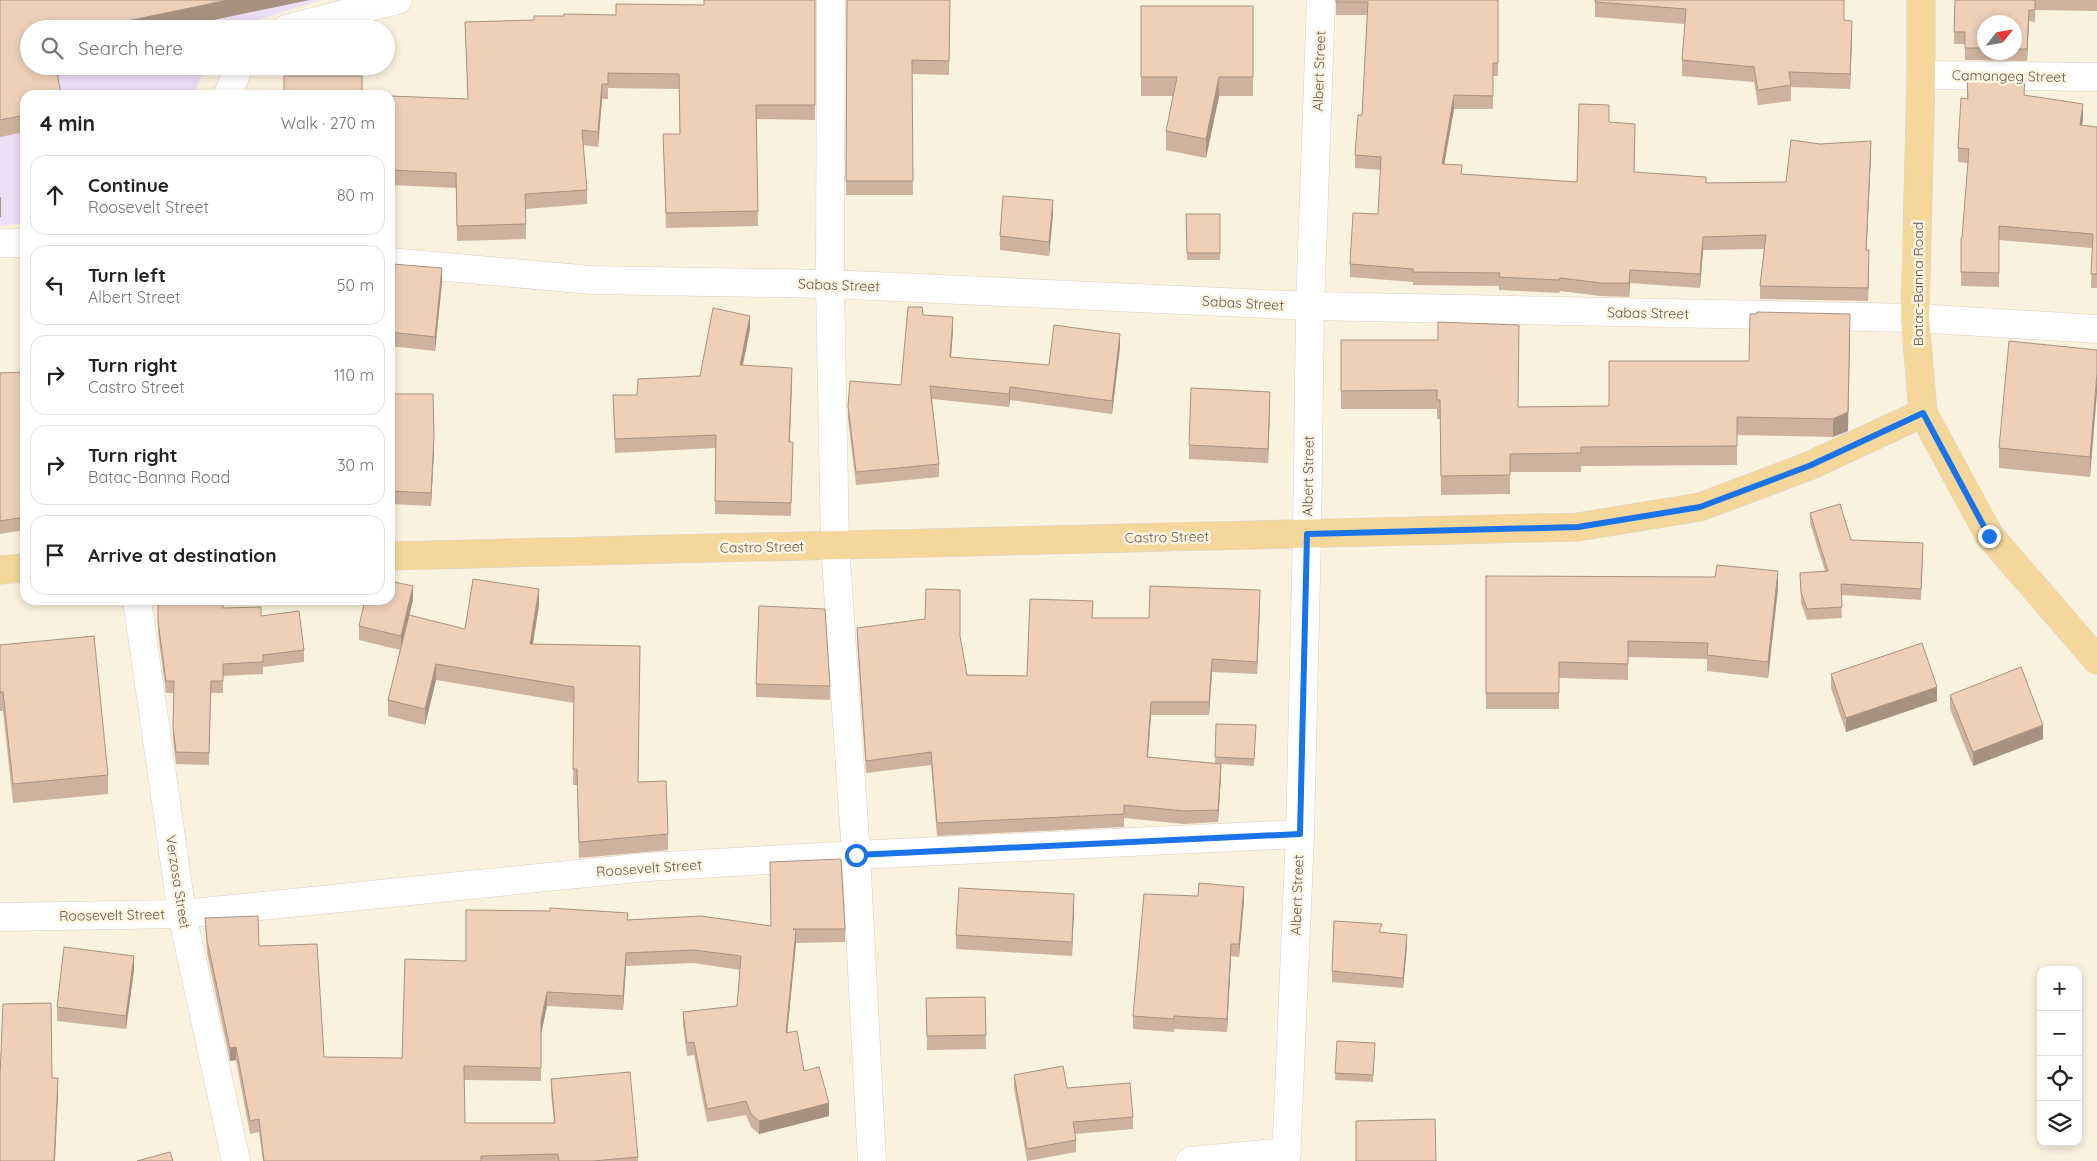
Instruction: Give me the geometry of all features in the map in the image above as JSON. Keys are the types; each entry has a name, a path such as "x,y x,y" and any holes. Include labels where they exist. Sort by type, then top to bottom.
{"main road":[{"name":"Batac-Banna Road","path":"1921,0 1915,318 1923,413 1989,536 2097,660"},
{"name":"Castro Street","path":"395,556 1578,527 1700,507 1809,466 1923,413"},
{"path":"0,570 20,568"}],"street":[{"path":"321,20 398,0"},
{"path":"831,0 830,284 835,545 856,855 872,1161"},
{"name":"Albert Street","path":"1287,1156 1300,834 1310,306 1321,0"},
{"path":"230,90 236,75"},
{"name":"Camangeg Street","path":"1921,75 2097,77"},
{"path":"0,243 20,243"},
{"name":"Sabas Street","path":"395,262 591,280 830,284 1310,306 1915,318 2097,329"},
{"name":"Verzosa Street","path":"138,605 182,914 236,1161"},
{"name":"Roosevelt Street","path":"0,916 182,914 647,867 1300,834"},
{"path":"1190,1161 1287,1156"}],"shaded area":[{"path":"0,0 321,0 256,20 20,20 20,75 202,75 196,90 20,90 20,224 0,226"}],"building":[{"path":"0,0 228,0 132,20 20,20 20,75 58,75 60,90 20,90 20,116 0,120"},
{"path":"704,0 815,0 815,105 756,105 758,211 666,213 663,134 680,134 679,74 608,73 608,84 602,84 598,132 582,130 587,190 525,194 526,224 457,226 456,173 395,170 395,96 468,99 465,22 534,20 534,16 564,16 564,14 616,15 616,4 704,5"},
{"path":"847,0 950,0 949,61 912,60 913,181 846,181"},
{"path":"1336,0 1498,0 1498,63 1493,63 1493,96 1454,95 1442,164 1462,165 1461,174 1577,182 1579,104 1609,105 1609,122 1635,124 1634,172 1706,177 1706,183 1786,182 1791,140 1820,144 1871,141 1866,250 1869,250 1868,288 1760,286 1766,235 1703,237 1700,274 1630,270 1629,283 1601,283 1560,278 1559,280 1499,277 1500,273 1413,272 1413,269 1350,264 1353,213 1378,214 1381,157 1355,155 1358,115 1362,115 1368,2 1336,2"},
{"path":"1595,0 1844,0 1844,20 1852,21 1850,74 1789,72 1791,85 1758,90 1754,67 1682,60 1686,9 1595,2"},
{"path":"1955,0 2035,0 2035,10 2029,10 2027,49 2022,49 2022,15 1977,15 1977,48 1965,48 1965,32 1954,32"},
{"path":"1141,6 1253,6 1253,77 1219,77 1206,139 1166,131 1177,77 1141,77"},
{"path":"284,76 362,76 362,90 284,90"},
{"path":"1967,77 2025,78 2024,95 2083,104 2080,125 2097,127 2097,274 2091,274 2093,234 1999,226 1999,273 1961,272 1961,238 1969,149 1958,148 1961,98 1968,99"},
{"path":"1003,196 1053,200 1049,242 1000,236"},
{"path":"1186,214 1220,214 1220,253 1187,253"},
{"path":"395,264 442,268 435,337 395,333"},
{"path":"908,307 922,307 923,315 953,317 950,357 1049,365 1054,325 1120,334 1112,401 1010,387 1009,394 930,386 939,464 856,472 848,406 850,381 901,385"},
{"path":"713,308 750,316 740,365 792,368 789,442 793,442 791,503 715,501 716,435 615,439 613,395 637,395 638,379 700,376"},
{"path":"1757,312 1850,314 1848,412 1833,419 1737,417 1737,446 1581,447 1581,453 1510,454 1510,475 1441,476 1440,400 1437,400 1437,390 1341,391 1341,340 1438,340 1438,322 1519,325 1518,407 1609,406 1609,361 1749,361 1750,314 1756,314"},
{"path":"2009,341 2097,350 2097,373 2090,457 1999,448"},
{"path":"20,372 20,518 0,521 0,373"},
{"path":"1191,388 1270,392 1268,449 1189,445"},
{"path":"395,394 433,394 434,437 431,493 395,491"},
{"path":"1840,504 1851,540 1923,543 1921,589 1841,584 1842,607 1807,609 1801,592 1800,573 1828,571 1810,513"},
{"path":"1717,565 1778,571 1768,662 1707,655 1708,643 1628,641 1628,664 1559,662 1559,693 1486,693 1486,576 1715,577"},
{"path":"473,579 539,589 530,644 640,646 638,782 666,781 668,834 579,842 577,769 573,769 574,687 436,664 425,709 388,700 409,615 465,629"},
{"path":"395,582 413,586 401,636 359,626 364,605 395,605"},
{"path":"1150,586 1260,590 1257,662 1212,659 1209,702 1151,702 1147,757 1221,764 1218,810 1184,811 1124,805 1124,814 937,823 931,752 866,761 857,628 925,619 926,589 960,590 960,636 967,675 1027,676 1030,599 1093,601 1092,618 1149,618"},
{"path":"158,605 223,605 223,608 261,607 261,616 299,611 304,650 263,655 263,662 223,664 223,681 211,681 209,753 176,752 173,727 174,681 166,681 158,621"},
{"path":"759,606 825,609 830,686 756,684"},
{"path":"94,636 108,775 13,784 3,692 0,692 0,645"},
{"path":"1922,643 1937,687 1846,718 1831,674"},
{"path":"2021,667 2043,725 1973,752 1950,695"},
{"path":"1216,724 1256,725 1254,759 1215,757"},
{"path":"841,859 845,929 793,929 796,930 786,1033 797,1031 804,1071 819,1067 829,1103 759,1121 751,1114 746,1101 707,1109 694,1042 687,1043 683,1012 737,1006 741,956 694,950 626,953 623,996 547,992 541,1021 541,1068 464,1066 465,1123 555,1123 551,1079 630,1072 638,1157 593,1161 559,1161 558,1154 481,1156 481,1161 264,1161 259,1119 250,1121 236,1047 230,1048 207,940 205,918 258,916 259,946 317,944 324,1057 402,1058 405,959 466,961 466,910 550,911 550,908 628,913 627,920 701,916 771,926 770,862"},
{"path":"1199,883 1244,887 1239,944 1231,944 1227,1019 1174,1016 1174,1019 1133,1016 1144,894 1198,896"},
{"path":"959,888 1074,894 1072,942 956,935"},
{"path":"1334,921 1382,924 1379,932 1407,935 1403,978 1332,971"},
{"path":"64,947 134,956 126,1016 57,1007"},
{"path":"985,997 986,1035 927,1036 926,998"},
{"path":"51,1003 52,1078 58,1078 54,1161 0,1161 0,1076 3,1004"},
{"path":"1337,1041 1375,1043 1373,1075 1335,1073"},
{"path":"1063,1066 1067,1088 1130,1083 1133,1117 1073,1122 1076,1140 1027,1149 1014,1075"},
{"path":"1435,1119 1436,1161 1356,1161 1356,1121"},
{"path":"170,1152 173,1161 137,1161"}],"route":[{"path":"856,855 1300,834 1307,534 1578,527 1700,507 1809,466 1923,413 1989,536"}]}
